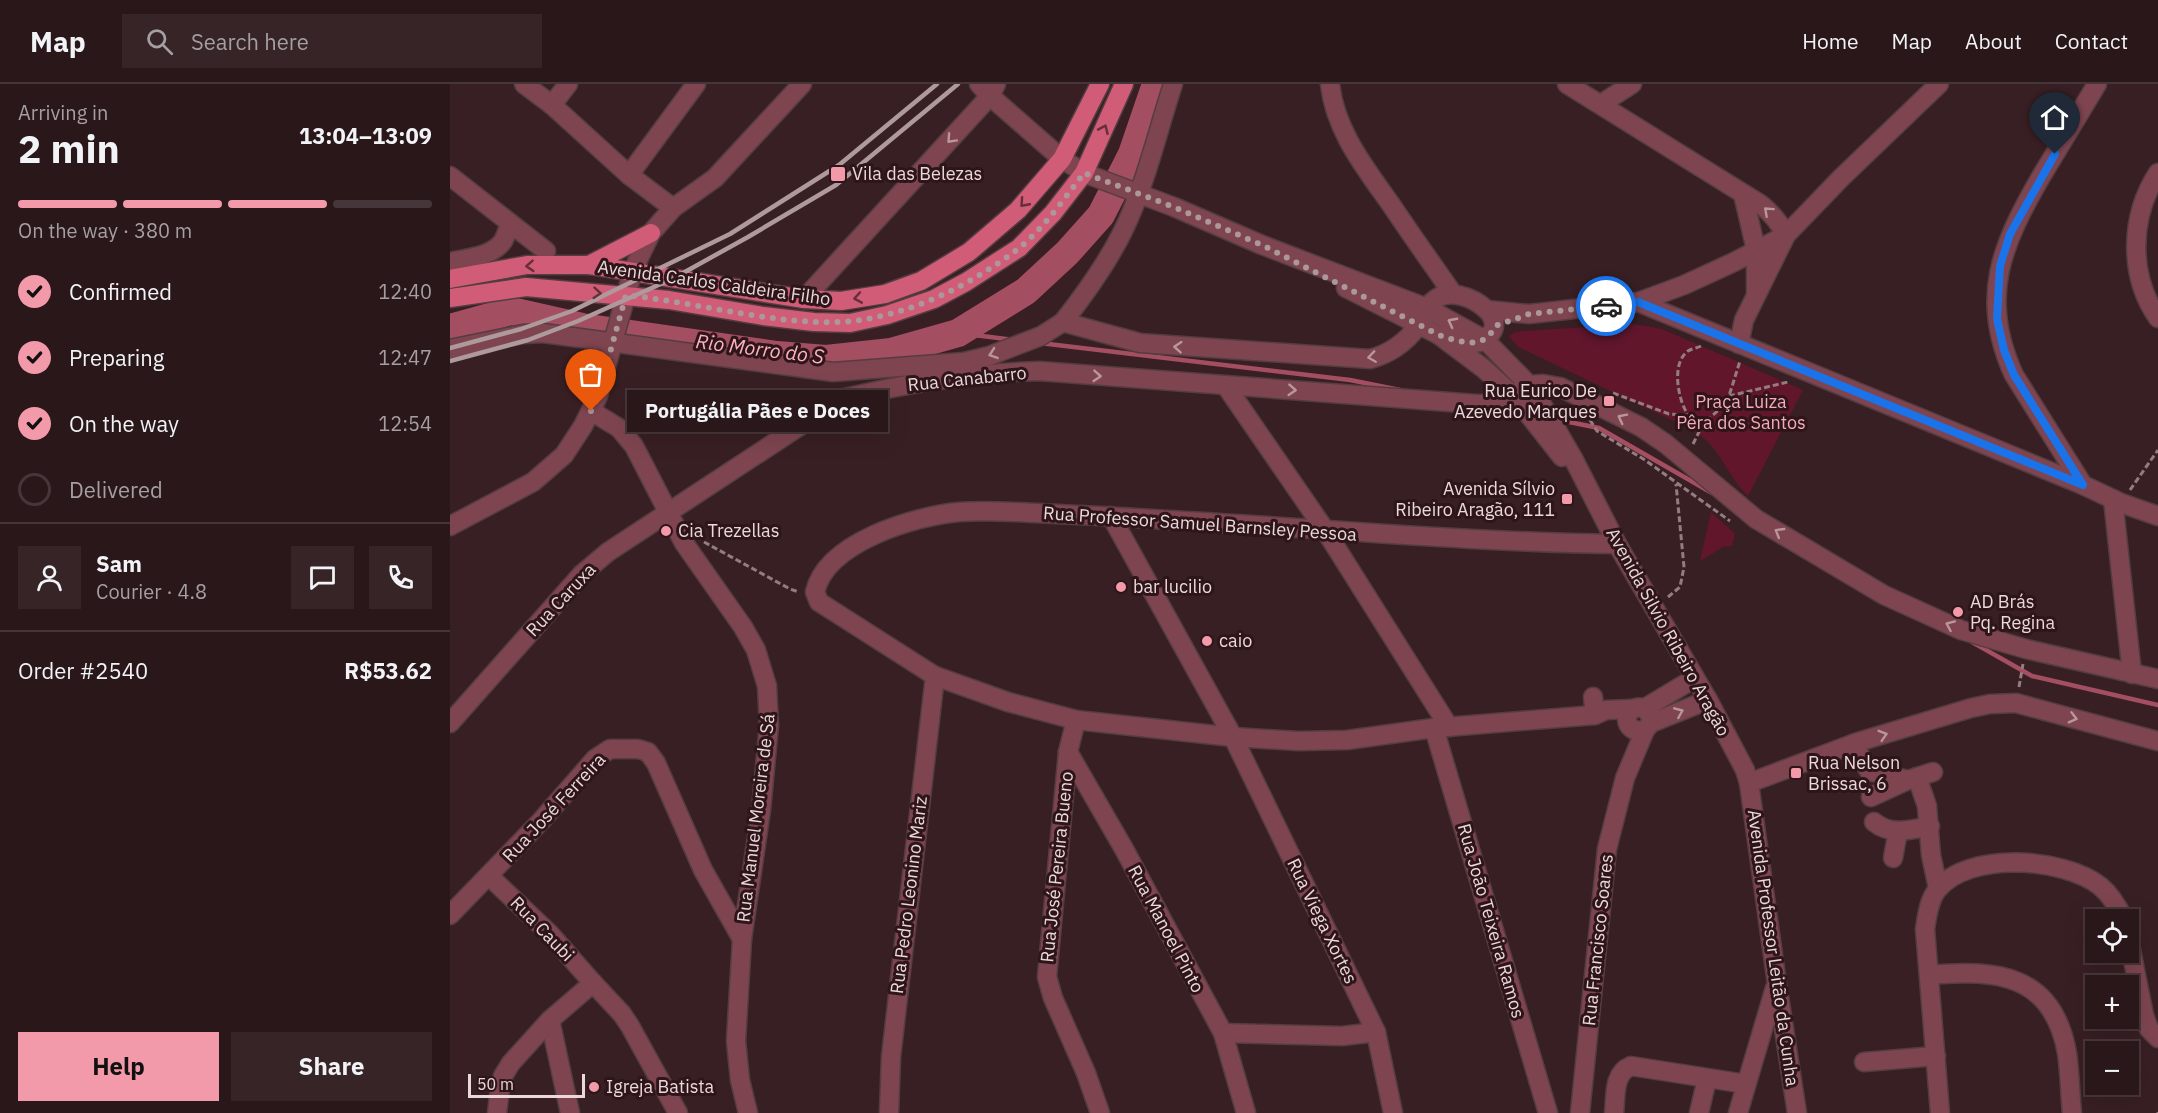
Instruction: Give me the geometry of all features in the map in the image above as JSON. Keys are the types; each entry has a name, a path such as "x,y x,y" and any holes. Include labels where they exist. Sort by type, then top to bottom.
{"main road":[{"name":"Avenida Carlos Caldeira Filho","path":"450,279 527,265 589,265 633,270 804,299 841,301 885,294 921,281 969,252 1010,217 1062,159 1100,84"},
{"name":"Avenida Carlos Caldeira Filho","path":"450,298 526,287 669,300 814,322 850,322 887,315 934,299 966,282 1019,248 1053,213 1084,173 1124,84"},
{"path":"589,265 651,233"}],"street":[{"path":"524,84 552,105 628,175 673,208"},
{"path":"552,105 568,84"},
{"path":"628,175 696,84"},
{"path":"450,526 533,482 564,455 598,396 633,270 651,233 673,208 715,178 802,84"},
{"path":"1173,84 1138,194 1122,232 1091,285 1063,322 1140,343 1370,359 1386,355 1419,325 1427,308 1442,295 1453,294 1465,297 1489,325"},
{"path":"1330,84 1331,100 1343,131 1357,156 1453,294"},
{"path":"1567,84 1771,212 1786,235"},
{"path":"1601,104 1632,84"},
{"path":"1739,344 1744,320 1786,235 1841,178 1940,84"},
{"path":"2083,485 2014,375 1997,319 1998,288 2000,266 2010,234 2097,84"},
{"path":"804,299 989,88"},
{"name":"Avenida Silvio Ribeiro Aragão","path":"989,88 1062,159 1084,173 1262,245 1427,308 1489,325 1540,401 1617,544 1708,700 1745,770 1749,783"},
{"path":"2158,173 2141,206 2137,223 2136,250 2142,285 2158,318"},
{"path":"450,176 546,251"},
{"path":"1743,194 1756,250 1756,294"},
{"path":"450,262 484,255 502,242 510,223"},
{"path":"1439,335 1465,344 1489,325 1529,314 1638,302 1684,285 1786,235"},
{"name":"Avenida Silvio Ribeiro Aragão","path":"1262,245 1439,335 1483,368 1514,396 1585,482"},
{"path":"1638,302 2158,516"},
{"name":"Rua Canabarro","path":"450,349 524,334 543,333 833,372 964,362 989,356 1041,336 1063,322"},
{"path":"1039,371 1034,351 1041,336"},
{"name":"Rua Canabarro","path":"841,399 898,386 1001,372 1039,371 1476,404 1491,404 1514,396"},
{"path":"833,372 841,399"},
{"path":"1514,396 1529,385 1544,384 1560,387 1641,428 1685,459 1756,519 1884,595 1961,630 2026,649 2158,679"},
{"name":"Rua João Teixeira Ramos","path":"1226,386 1325,530 1442,728 1548,1113"},
{"name":"Rua Caruxa","path":"450,723 582,574 608,552 672,519 841,399"},
{"name":"Rua Manuel Moreira de Sá","path":"591,411 620,428 634,446 697,564 756,650 766,686 769,725 742,939 736,1041 740,1080 748,1113"},
{"path":"2117,501 2132,674"},
{"name":"Rua Professor Samuel Barnsley Pessoa","path":"816,596 819,580 840,555 856,544 918,519 959,512 1111,516 1531,543 1617,544"},
{"name":"Rua Viega Xortes","path":"1111,516 1233,737 1376,1032 1393,1113"},
{"path":"816,596 819,602 935,676 1008,702 1076,720 1233,737 1298,741 1347,740 1594,706 1638,720 1708,700"},
{"name":"Rua Pedro Leonino Mariz","path":"889,1113 891,1057 935,676"},
{"path":"1638,720 1695,678"},
{"path":"1749,783 1853,744 1990,704 2016,703 2158,741"},
{"name":"Rua José Pereira Bueno","path":"1076,720 1068,752 1047,976 1053,999 1101,1113"},
{"name":"Rua Francisco Soares","path":"1580,1113 1607,849 1617,804 1629,769 1638,720"},
{"path":"1853,744 1869,771 1919,776"},
{"name":"Rua José Ferreira","path":"450,915 489,876 595,759 610,749 638,749 648,752 656,763 703,870 742,939"},
{"name":"Rua Manoel Pinto","path":"1068,752 1124,849 1223,1033 1246,1113"},
{"path":"1871,797 1919,776"},
{"path":"1919,776 1934,804 1930,826 1931,855 1938,888"},
{"name":"Avenida Professor Leitão da Cunha","path":"1749,783 1797,1113"},
{"path":"1874,822 1882,828 1898,831 1930,826"},
{"path":"1893,858 1898,831"},
{"path":"1940,1113 1925,929 1930,905 1938,888 1964,871 1979,866 2011,862 2035,864 2058,869 2094,882 2116,903 2119,909"},
{"name":"Rua Caubi","path":"489,876 549,933 593,983"},
{"path":"2134,963 2144,1015 2149,1029 2158,1038"},
{"path":"1929,975 1958,972 1994,974 2020,982 2037,993 2056,1019 2062,1036 2067,1053 2073,1112"},
{"path":"498,1113 500,1088 511,1063 550,1020 593,983 630,1026 678,1113"},
{"path":"1738,1113 1777,984"},
{"path":"550,1020 570,1113"},
{"path":"1223,1033 1342,1036 1376,1032"},
{"path":"1864,1062 1935,1056"},
{"path":"1614,1113 1617,1081 1622,1070 1630,1066 1746,1084"},
{"path":"1699,1113 1707,1079"}],"path":[{"path":"1685,459 1703,424 1729,396 1741,360 1739,344"},
{"path":"1688,415 1678,387 1680,361 1687,352 1705,345"},
{"path":"1729,396 1796,381 1810,374"},
{"path":"1610,392 1669,414 1688,415 1703,424"},
{"path":"1592,403 1586,414 1596,430 1645,460 1735,525 1756,519"},
{"path":"2117,501 2158,450"},
{"path":"1666,598 1680,587 1684,567 1676,483"},
{"path":"672,519 790,589 816,596"},
{"path":"2016,703 2026,649"}],"green space":[{"name":"Praça Luiza Pêra dos Santos","path":"1634,324 1662,329 1803,390 1748,496 1713,447 1701,436 1518,347 1509,336 1515,332 1524,331"},
{"path":"1711,512 1735,534 1732,546 1723,547 1700,561"}],"waterway":[{"name":"Rio Morro do S","path":"450,328 511,311 582,327 777,355 826,359 891,352 958,333 1026,291 1067,253 1101,215 1132,154 1156,84"},
{"path":"958,333 1014,340"},
{"path":"1040,343 1350,380 1400,390"},
{"path":"1500,409 1521,413"},
{"path":"1559,420 1599,428 1712,493"},
{"path":"1972,642 2032,676 2158,705"}],"railway":[{"path":"450,348 521,329 572,311 730,234 839,165 937,84"},
{"path":"450,361 528,340 578,321 674,278 836,185 958,84"}],"way so far":[{"path":"591,411 598,396 626,295 814,322 850,322 887,315 934,299 966,282 1019,248 1053,213 1084,173 1174,207 1262,245 1439,335 1465,344 1485,340 1495,326 1529,314 1606,306"}],"place":[{"name":"Vila das Belezas","path":"838,174"},
{"name":"Rua Eurico De Azevedo Marques","path":"1609,401"},
{"name":"Portugália Pães e Doces","path":"591,411"},
{"name":"Avenida Sílvio Ribeiro Aragão, 111","path":"1567,499"},
{"name":"Cia Trezellas","path":"666,531"},
{"name":"bar lucilio","path":"1121,587"},
{"name":"AD Brás Pq. Regina","path":"1958,612"},
{"name":"caio","path":"1207,641"},
{"name":"Rua Nelson Brissac, 6","path":"1796,773"},
{"name":"Igreja Batista","path":"594,1087"}],"route":[{"path":"1606,306 1638,302 2083,485 2014,375 2004,350 1997,319 2000,266 2010,234 2055,154"}]}
